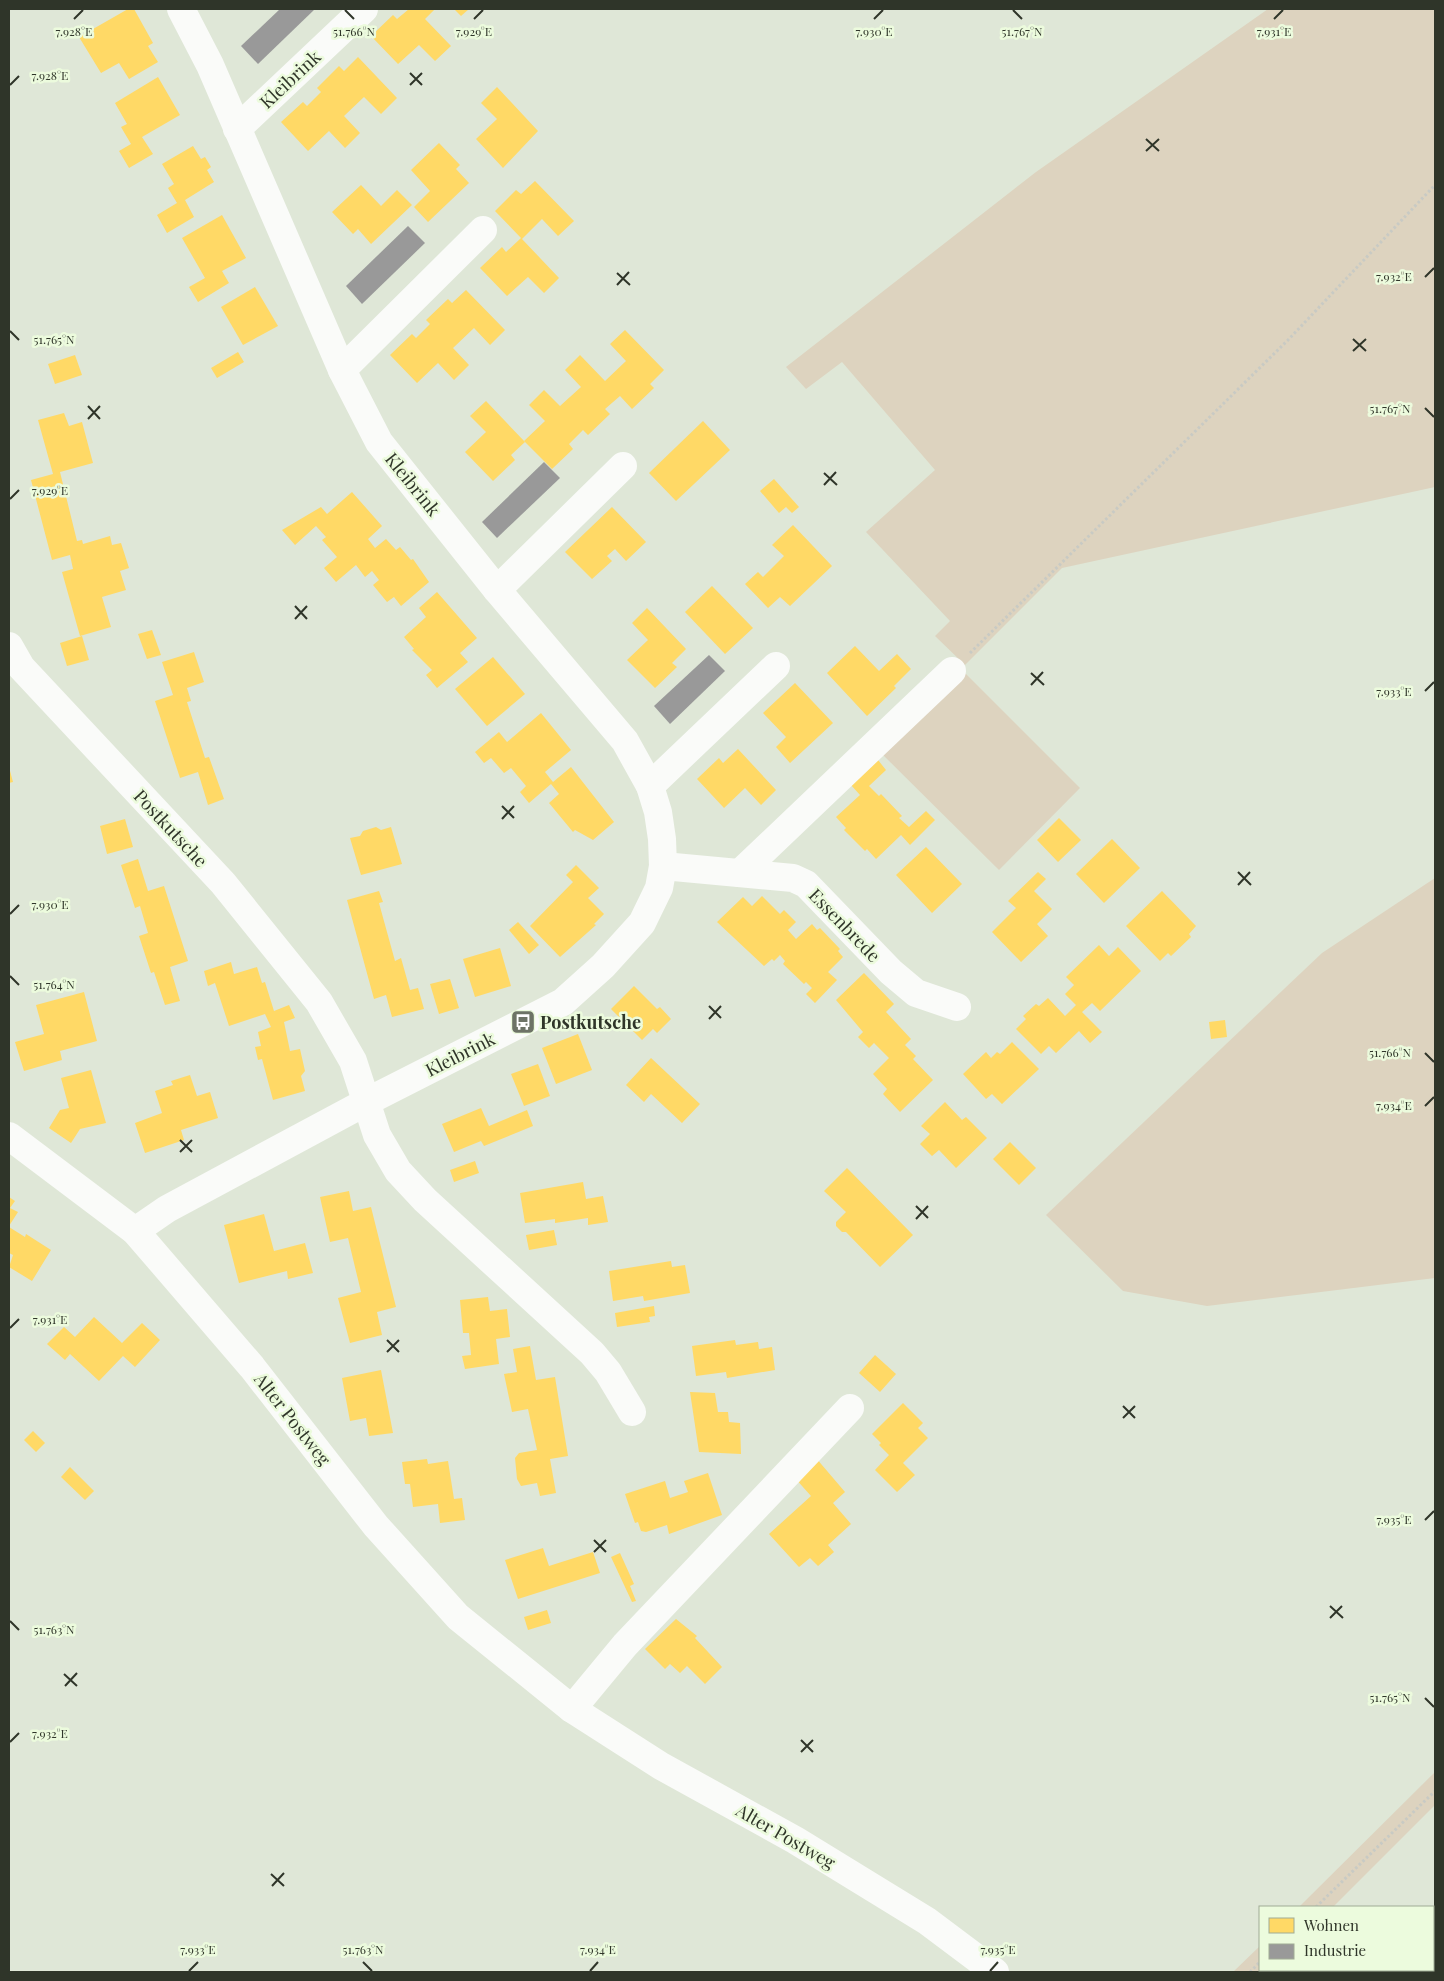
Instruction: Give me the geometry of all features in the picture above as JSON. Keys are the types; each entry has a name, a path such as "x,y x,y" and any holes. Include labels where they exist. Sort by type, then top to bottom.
{"street":[{"name":"Kleibrink","path":"135,1230 167,1209 368,1101 563,1002 603,966 642,923 659,888 663,866 658,812 650,786 625,741 497,590 379,442 342,370 210,65 181,9"},
{"name":"Kleibrink","path":"237,129 364,9"},
{"path":"342,370 483,230"},
{"path":"497,590 623,466"},
{"name":"Postkutsche","path":"9,646 21,667 223,883 319,1002 353,1061 368,1101 377,1135 398,1171 426,1200 592,1353 608,1372 632,1412"},
{"path":"650,786 776,666"},
{"path":"740,873 952,671"},
{"name":"Essenbrede","path":"663,866 793,878 806,884 891,972 916,993 957,1007"},
{"name":"Alter Postweg","path":"9,1136 135,1230 252,1367 376,1526 458,1617 572,1710 660,1766 795,1840 927,1921 994,1972"},
{"path":"572,1710 625,1645 850,1408"}],"path":[{"path":"952,671 1288,340 1435,185"},
{"path":"1317,1906 1435,1791"},
{"path":"1250,1972 1259,1963"}],"shaded area":[{"path":"1268,9 1435,9 1435,487 1062,568 965,665 935,636 950,621 866,532 935,470 842,362 806,389 786,367 1036,172"},
{"path":"961,669 1080,788 999,870 879,751"},
{"path":"1435,878 1435,1278 1207,1306 1123,1291 1046,1215 1322,953"},
{"path":"1435,1772 1435,1805 1334,1906 1300,1906"},
{"path":"1259,1947 1259,1971 1270,1971 1269,1972 1233,1972"}],"building: Wohnen":[{"path":"128,9 134,9 153,43 148,46 158,62 129,79 119,63 101,73 79,37"},
{"path":"409,9 435,9 425,19 451,46 435,61 419,45 398,64 371,36 393,15 397,19"},
{"path":"454,9 469,9 461,16"},
{"path":"358,57 397,98 381,114 364,97 344,116 360,133 345,148 329,131 308,151 281,122 303,102 307,106 321,92 317,88 339,66 344,71"},
{"path":"158,77 180,115 142,137 153,154 129,168 119,151 131,144 121,127 127,124 115,103"},
{"path":"497,87 538,131 503,168 476,139 497,119 481,103"},
{"path":"439,143 460,165 456,169 469,183 428,222 414,207 430,191 411,170"},
{"path":"193,146 201,159 205,157 211,167 207,170 214,182 185,200 194,217 167,233 157,215 177,203 168,188 174,184 162,164"},
{"path":"535,181 574,221 558,236 542,219 522,239 559,278 544,293 528,277 507,296 480,268 502,247 506,252 521,238 495,211 516,190 521,194"},
{"path":"361,185 381,206 397,190 412,205 371,244 358,229 353,234 332,212"},
{"path":"222,215 246,258 222,271 229,283 198,302 189,287 205,278 182,238"},
{"path":"255,287 278,326 243,345 221,307"},
{"path":"466,290 505,330 490,345 474,328 453,348 469,365 454,380 438,363 417,383 390,355 412,334 416,338 430,324 426,320 448,299 452,303"},
{"path":"625,330 664,370 650,384 654,388 632,409 620,396 605,409 610,414 588,435 583,430 569,444 573,449 552,469 524,441 545,421 529,405 544,390 560,406 581,387 565,370 580,355 605,381 626,361 610,344"},
{"path":"238,352 244,362 217,378 211,368"},
{"path":"75,355 82,375 55,384 48,364"},
{"path":"486,401 525,442 511,455 515,460 493,481 465,452 486,432 470,416"},
{"path":"64,413 69,426 82,422 93,463 60,472 77,541 82,540 83,544 110,536 112,545 121,543 129,568 120,571 126,590 102,597 111,627 80,636 62,572 73,569 70,555 52,560 31,480 53,474 38,420"},
{"path":"703,421 730,450 676,501 649,473"},
{"path":"774,479 799,507 792,513 786,507 779,513 760,491"},
{"path":"352,492 382,526 368,539 375,548 386,539 396,550 400,547 411,560 413,559 429,582 401,606 394,597 387,602 373,585 379,580 372,571 365,577 356,565 336,582 324,568 337,557 322,540 326,537 316,526 295,545 282,530 321,507 327,514"},
{"path":"612,507 646,542 626,561 615,549 607,556 612,561 592,579 565,552"},
{"path":"793,525 832,566 790,606 780,597 768,608 745,584 758,572 763,577 784,556 772,545"},
{"path":"712,586 753,628 725,654 685,612"},
{"path":"437,592 477,638 460,653 468,662 437,688 426,675 432,670 412,650 414,649 404,637 426,617 419,608"},
{"path":"647,608 686,649 672,663 677,667 655,688 627,660 648,640 632,623"},
{"path":"152,630 161,655 147,659 138,634"},
{"path":"82,636 89,660 67,666 60,643"},
{"path":"855,646 879,671 897,654 911,669 894,686 896,688 867,716 827,673"},
{"path":"194,652 204,682 187,688 191,701 187,702 205,758 209,757 224,799 208,805 198,772 180,778 155,701 173,695 162,662"},
{"path":"493,657 525,694 487,726 455,689"},
{"path":"795,683 833,723 790,763 776,747 786,737 763,713"},
{"path":"541,713 571,750 545,772 553,782 571,767 614,822 593,840 575,830 573,832 549,803 559,794 551,784 529,803 520,792 526,786 511,768 504,773 491,758 484,763 475,752 499,732 507,742"},
{"path":"738,749 776,790 761,805 745,788 724,808 697,779 719,758 723,763"},
{"path":"878,760 886,770 869,786 879,796 881,794 902,816 899,818 909,827 926,811 935,820 910,845 901,835 876,859 844,830 846,828 836,817 860,795 851,785"},
{"path":"9,767 13,782 9,783"},
{"path":"1059,818 1081,840 1058,862 1037,840"},
{"path":"125,819 133,847 107,854 100,826"},
{"path":"376,827 381,830 391,827 402,864 361,875 350,838 360,836 363,831"},
{"path":"1112,839 1140,868 1104,903 1076,874"},
{"path":"926,847 962,884 932,913 896,875"},
{"path":"138,859 148,891 164,886 188,961 170,967 180,1001 165,1005 154,972 151,973 139,936 148,933 140,906 135,908 121,865"},
{"path":"576,865 599,888 588,898 604,914 594,924 596,925 560,957 530,926 573,882 566,875"},
{"path":"1038,872 1046,879 1034,891 1052,909 1037,924 1048,936 1021,962 992,932 1016,908 1008,901"},
{"path":"379,891 383,902 379,903 395,961 401,958 410,990 418,988 424,1009 392,1017 386,995 374,999 347,900"},
{"path":"1162,891 1196,926 1189,934 1191,937 1171,956 1168,953 1160,961 1126,926"},
{"path":"762,896 780,914 784,910 796,922 788,930 796,939 812,924 817,930 820,928 840,949 838,951 843,957 828,972 837,980 815,1003 806,994 812,988 806,982 804,984 783,964 785,961 780,955 774,961 772,959 764,966 717,922 743,897 752,906"},
{"path":"518,922 539,945 529,954 509,930"},
{"path":"1099,945 1109,956 1118,947 1141,971 1100,1011 1092,1003 1082,1012 1102,1032 1090,1043 1079,1031 1056,1053 1049,1046 1041,1054 1016,1029 1026,1019 1023,1016 1036,1004 1039,1006 1048,998 1065,1016 1076,1005 1065,994 1074,985 1066,977"},
{"path":"500,948 511,986 475,997 463,959"},
{"path":"231,962 234,974 257,967 262,983 265,982 274,1011 289,1005 295,1018 284,1022 290,1051 300,1049 305,1071 301,1076 305,1091 273,1100 262,1059 258,1060 255,1047 261,1046 258,1032 271,1027 265,1014 229,1026 215,983 208,986 204,971"},
{"path":"864,973 894,1004 886,1012 911,1039 905,1045 916,1056 913,1059 933,1080 900,1112 883,1094 887,1089 873,1074 889,1058 874,1043 869,1048 858,1037 863,1032 836,1000"},
{"path":"450,979 459,1008 439,1014 430,984"},
{"path":"634,986 657,1009 660,1007 671,1019 657,1033 653,1029 642,1040 611,1009"},
{"path":"84,992 97,1041 60,1051 62,1060 24,1071 15,1042 44,1034 36,1005"},
{"path":"1225,1020 1227,1037 1211,1039 1209,1022"},
{"path":"578,1034 592,1070 556,1084 542,1048"},
{"path":"1012,1042 1039,1069 1002,1104 992,1094 986,1099 963,1074 986,1052 991,1058 997,1052 1000,1054"},
{"path":"651,1058 700,1104 682,1123 651,1094 644,1102 626,1085"},
{"path":"538,1064 550,1096 524,1106 511,1074"},
{"path":"91,1070 106,1123 80,1129 71,1143 49,1128 60,1110 69,1108 61,1078"},
{"path":"190,1075 197,1096 210,1092 218,1118 181,1130 184,1140 145,1153 135,1123 162,1113 155,1091 173,1085 171,1081"},
{"path":"945,1102 962,1120 966,1117 987,1138 956,1168 939,1150 932,1156 920,1144 930,1134 921,1126"},
{"path":"481,1108 489,1126 527,1110 533,1126 484,1146 481,1141 454,1152 442,1124"},
{"path":"1010,1142 1036,1168 1019,1185 993,1159"},
{"path":"475,1161 479,1173 454,1182 450,1170"},
{"path":"847,1168 913,1235 880,1267 846,1232 842,1232 836,1226 836,1222 846,1212 824,1191"},
{"path":"583,1182 586,1199 603,1196 608,1222 588,1225 588,1218 555,1223 555,1219 525,1223 520,1193"},
{"path":"349,1191 353,1211 371,1207 396,1307 377,1312 382,1335 350,1343 338,1298 361,1292 348,1238 330,1242 320,1197"},
{"path":"9,1197 15,1201 10,1208 18,1212 9,1226"},
{"path":"264,1214 274,1251 305,1243 313,1273 288,1279 287,1271 239,1283 224,1225"},
{"path":"9,1227 25,1237 26,1234 51,1250 32,1281 9,1267 13,1255 9,1253"},
{"path":"554,1230 557,1245 529,1250 526,1235"},
{"path":"671,1261 672,1267 685,1265 690,1293 644,1301 643,1296 613,1301 609,1271"},
{"path":"488,1297 490,1311 507,1309 510,1337 496,1339 499,1364 465,1369 462,1356 471,1355 469,1333 463,1333 460,1300"},
{"path":"654,1306 655,1316 649,1317 650,1322 617,1327 615,1313"},
{"path":"94,1317 122,1343 142,1323 160,1340 135,1367 123,1356 99,1381 70,1354 65,1360 47,1344 64,1327 75,1337"},
{"path":"735,1340 736,1345 758,1342 759,1349 772,1347 775,1370 727,1378 726,1372 696,1376 692,1346"},
{"path":"530,1346 536,1380 555,1377 568,1456 550,1459 556,1493 540,1496 537,1483 521,1486 517,1479 515,1458 519,1453 537,1450 528,1409 512,1412 504,1374 517,1372 513,1349"},
{"path":"875,1355 896,1374 880,1392 859,1373"},
{"path":"381,1370 393,1433 369,1436 366,1418 350,1421 342,1378"},
{"path":"690,1392 715,1393 718,1412 728,1412 729,1422 740,1423 741,1454 699,1452"},
{"path":"903,1403 923,1423 918,1428 928,1438 903,1463 915,1475 897,1492 875,1470 889,1455 872,1434"},
{"path":"33,1431 45,1443 36,1452 24,1440"},
{"path":"816,1458 845,1492 833,1503 851,1524 828,1545 834,1552 818,1566 810,1558 799,1567 769,1534 811,1496 794,1477"},
{"path":"427,1459 428,1464 448,1461 454,1499 462,1498 465,1520 440,1523 438,1504 413,1507 410,1484 405,1484 402,1462"},
{"path":"70,1467 94,1491 85,1500 61,1477"},
{"path":"708,1473 722,1515 669,1534 667,1525 646,1532 641,1531 638,1522 635,1523 625,1494 665,1481 670,1498 688,1492 684,1481"},
{"path":"543,1548 549,1566 593,1552 600,1573 518,1599 505,1560"},
{"path":"620,1553 634,1584 630,1586 636,1601 632,1602 611,1557"},
{"path":"547,1610 551,1623 528,1630 524,1617"},
{"path":"676,1619 697,1636 695,1638 722,1667 705,1684 687,1666 680,1673 670,1664 665,1669 645,1649"}],"building: Industrie":[{"path":"280,9 315,9 258,64 241,46"},
{"path":"408,226 425,243 362,304 346,286"},
{"path":"544,462 560,478 497,538 482,522"},
{"path":"709,655 725,671 670,724 654,706"}],"place":[{"name":"Postkutsche","path":"523,1022"}]}
